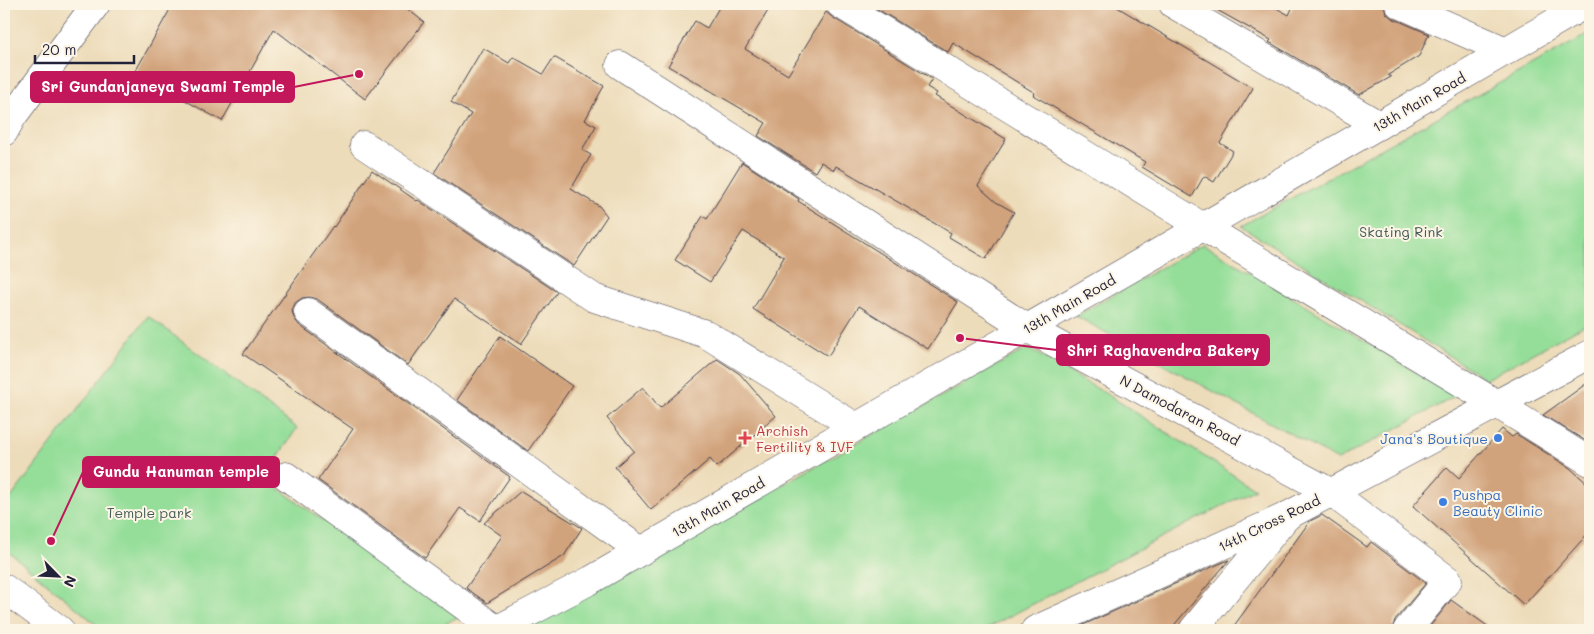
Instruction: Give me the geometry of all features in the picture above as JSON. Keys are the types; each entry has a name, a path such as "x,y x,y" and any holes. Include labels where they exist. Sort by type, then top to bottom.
{"street":[{"path":"4,132 13,116 96,4"},
{"path":"840,4 1202,227 1590,462"},
{"path":"1173,4 1379,125"},
{"path":"1399,4 1506,51"},
{"name":"13th Main Road","path":"496,630 641,551 1586,4"},
{"name":"N Damodaran Road","path":"620,66 1027,328 1332,493 1448,580 1407,630"},
{"path":"364,145 594,298 706,334 856,427"},
{"path":"308,312 641,551"},
{"name":"14th Cross Road","path":"1035,630 1287,516 1590,354"},
{"path":"286,476 496,630"},
{"path":"1193,630 1287,516"},
{"path":"4,588 60,630"}],"shaded area":[{"path":"1590,607 1590,630 1574,630"}],"green space":[{"name":"Skating Rink","path":"1590,33 1590,322 1486,379 1241,226"},
{"path":"1203,244 1456,396 1338,460 1076,316"},
{"name":"Temple park","path":"148,316 297,428 264,478 458,617 433,630 103,630 4,548 4,507"},
{"path":"1028,348 1110,396 1255,489 983,630 521,630"}],"building":[{"path":"173,4 401,4 424,22 365,99 274,29 222,121 135,72"},
{"path":"721,4 772,4 745,49 788,75 826,12 932,79 927,87 937,93 935,96 1006,139 978,186 996,202 1014,212 986,259 949,237 951,233 836,166 834,170 821,162 815,172 758,136 766,123 668,66 695,21 707,28"},
{"path":"869,4 1112,4 1253,88 1220,143 1233,151 1214,182 1204,176 1192,197 1142,167 1145,162 1033,95 1035,93 953,43 948,52"},
{"path":"1206,4 1269,4 1289,15 1294,4 1384,4 1386,13 1392,18 1429,34 1419,56 1388,75 1391,77 1359,95 1269,42 1271,40"},
{"path":"483,48 509,63 513,57 543,74 554,57 604,86 585,120 596,126 582,150 591,155 571,189 599,206 607,216 574,266 434,173 471,114 451,102"},
{"path":"742,162 799,199 798,201 958,302 928,349 859,306 828,356 753,309 784,257 743,231 710,282 675,260 703,216 707,219"},
{"path":"372,170 557,292 521,344 454,299 408,365 317,299 310,297 302,298 295,303 292,311 299,325 510,477 480,521 460,508 425,558 318,480 353,429 243,354 334,227"},
{"path":"500,336 572,386 528,451 457,400"},
{"path":"717,359 740,374 776,416 717,467 710,459 651,510 615,467 634,451 607,418 643,387 660,408"},
{"path":"1590,381 1590,442 1589,443 1543,415"},
{"path":"1502,429 1512,437 1516,434 1570,468 1590,486 1590,531 1524,605 1413,506 1447,467 1459,478"},
{"path":"521,491 582,528 564,556 487,603 466,588 502,536 484,523"},
{"path":"1322,515 1367,547 1371,542 1426,583 1395,620 1392,630 1231,630 1310,521"},
{"path":"1229,560 1170,630 1072,630 1219,564"},
{"path":"1451,600 1493,630 1427,630"}],"place":[{"name":"Sri Gundanjaneya Swami Temple","path":"359,74"},
{"name":"Shri Raghavendra Bakery","path":"960,338"},
{"name":"Archish Fertility & IVF","path":"745,438"},
{"name":"Jana's Boutique","path":"1498,438"},
{"name":"Pushpa Beauty Clinic","path":"1443,502"},
{"name":"Gundu Hanuman temple","path":"51,541"}]}
